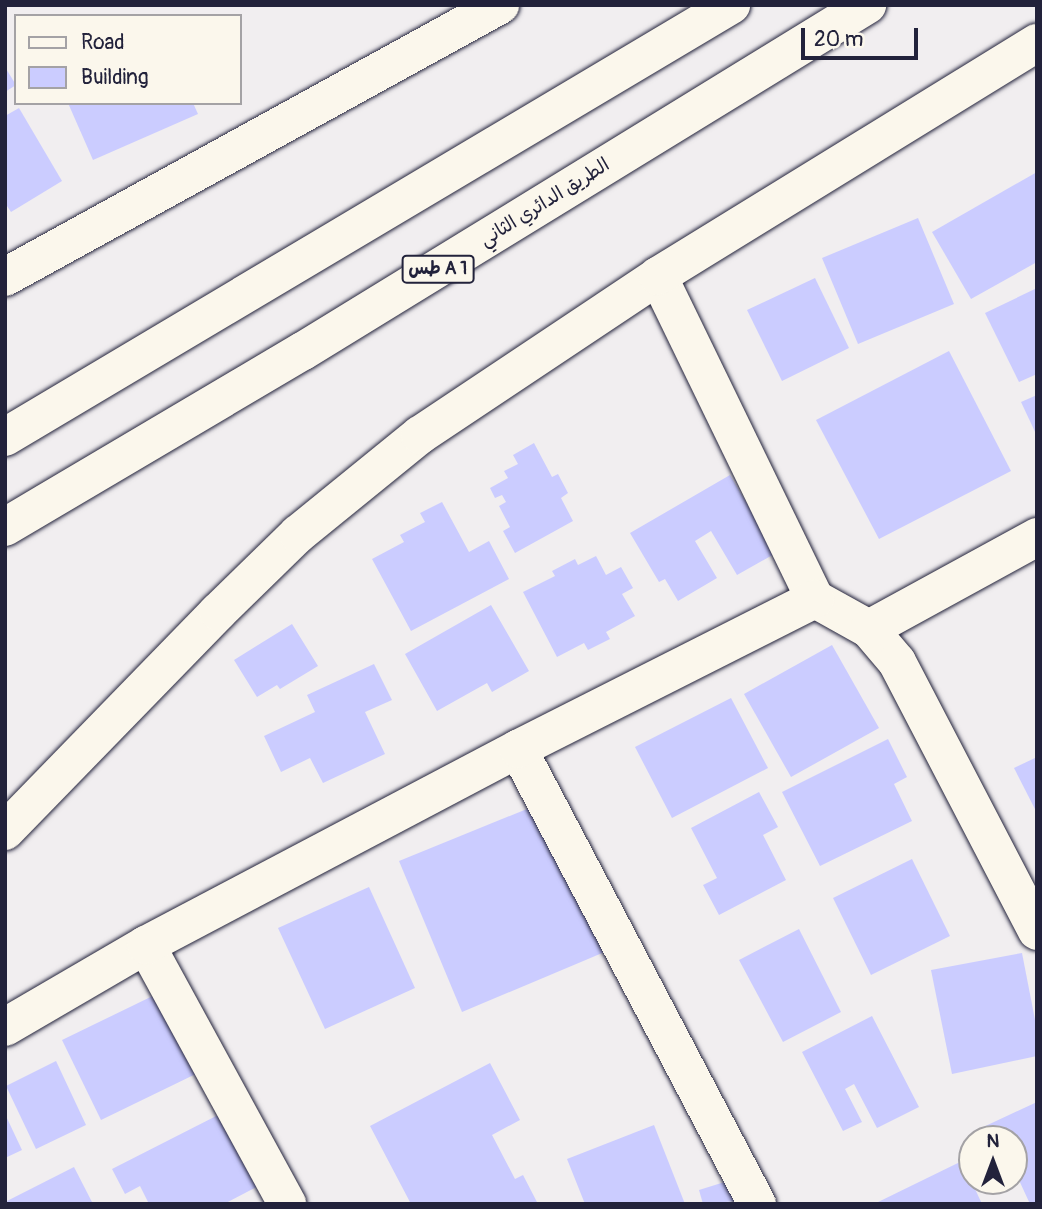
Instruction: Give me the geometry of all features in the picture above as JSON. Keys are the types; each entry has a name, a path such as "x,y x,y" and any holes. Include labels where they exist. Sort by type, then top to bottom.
{"main road":[{"path":"5,277 500,5"},
{"path":"5,437 731,5"},
{"name":"الطريق الدائري الثاني","path":"5,527 303,352 867,5"},
{"path":"5,831 218,612 298,534 420,435 658,276 1033,54"},
{"path":"658,276 815,599 869,629 897,662 1037,931"},
{"path":"869,629 1037,537"},
{"path":"5,1027 146,945 518,749 815,599"},
{"path":"518,749 757,1204"},
{"path":"146,945 286,1204"}],"building":[{"path":"5,67 14,86 5,92"},
{"path":"69,105 194,105 198,114 93,160"},
{"path":"19,108 62,181 11,212 5,203 5,116"},
{"path":"1037,172 1037,262 971,299 932,232"},
{"path":"918,218 954,304 858,344 822,258"},
{"path":"815,278 849,348 782,381 747,310"},
{"path":"1037,288 1037,374 1019,382 985,313"},
{"path":"949,351 1011,471 879,539 816,420"},
{"path":"1037,395 1037,436 1021,402"},
{"path":"534,443 552,477 558,474 568,493 561,498 573,521 515,553 503,531 510,527 499,506 506,502 502,495 495,498 490,488 508,478 504,471 518,464 513,455"},
{"path":"730,475 776,553 737,575 711,531 695,541 717,578 678,601 665,579 659,582 630,533"},
{"path":"442,502 469,552 489,541 509,579 411,631 372,559 404,542 400,535 425,522 420,513"},
{"path":"596,556 606,575 621,567 633,588 622,594 635,616 606,632 610,639 588,650 584,643 557,657 523,592 555,576 552,571 575,559 578,565"},
{"path":"491,605 529,671 492,692 487,683 437,711 405,654"},
{"path":"292,624 318,666 280,689 277,685 257,697 234,660"},
{"path":"832,645 879,728 791,777 744,694"},
{"path":"374,664 392,700 365,712 385,754 323,783 310,758 281,772 264,736 315,712 307,695"},
{"path":"731,698 768,768 672,818 635,747"},
{"path":"888,739 907,777 894,784 912,821 820,866 782,792"},
{"path":"1037,757 1037,813 1014,768"},
{"path":"759,792 778,827 763,835 786,880 719,915 703,885 717,878 691,828"},
{"path":"544,802 607,951 462,1012 399,861"},
{"path":"912,859 950,936 871,975 833,898"},
{"path":"369,887 415,988 325,1029 278,928"},
{"path":"799,929 841,1012 783,1042 739,960"},
{"path":"1022,953 1037,1030 1037,1056 952,1074 931,970"},
{"path":"165,990 204,1070 101,1120 62,1040"},
{"path":"872,1016 919,1107 877,1128 854,1084 845,1089 862,1122 843,1131 802,1052"},
{"path":"56,1061 86,1125 36,1149 6,1086"},
{"path":"490,1063 520,1120 492,1135 515,1179 523,1175 538,1204 411,1204 370,1126"},
{"path":"1037,1102 1037,1204 1030,1204 1026,1195 1028,1195 1028,1125 988,1125"},
{"path":"226,1111 270,1180 224,1204 149,1204 140,1186 125,1194 112,1169"},
{"path":"5,1114 22,1150 5,1158"},
{"path":"654,1125 685,1204 585,1204 567,1159"},
{"path":"958,1163 958,1195 978,1195 982,1204 874,1204"},
{"path":"74,1167 93,1204 5,1204 5,1202"},
{"path":"731,1180 737,1201 703,1204 699,1190"}]}
